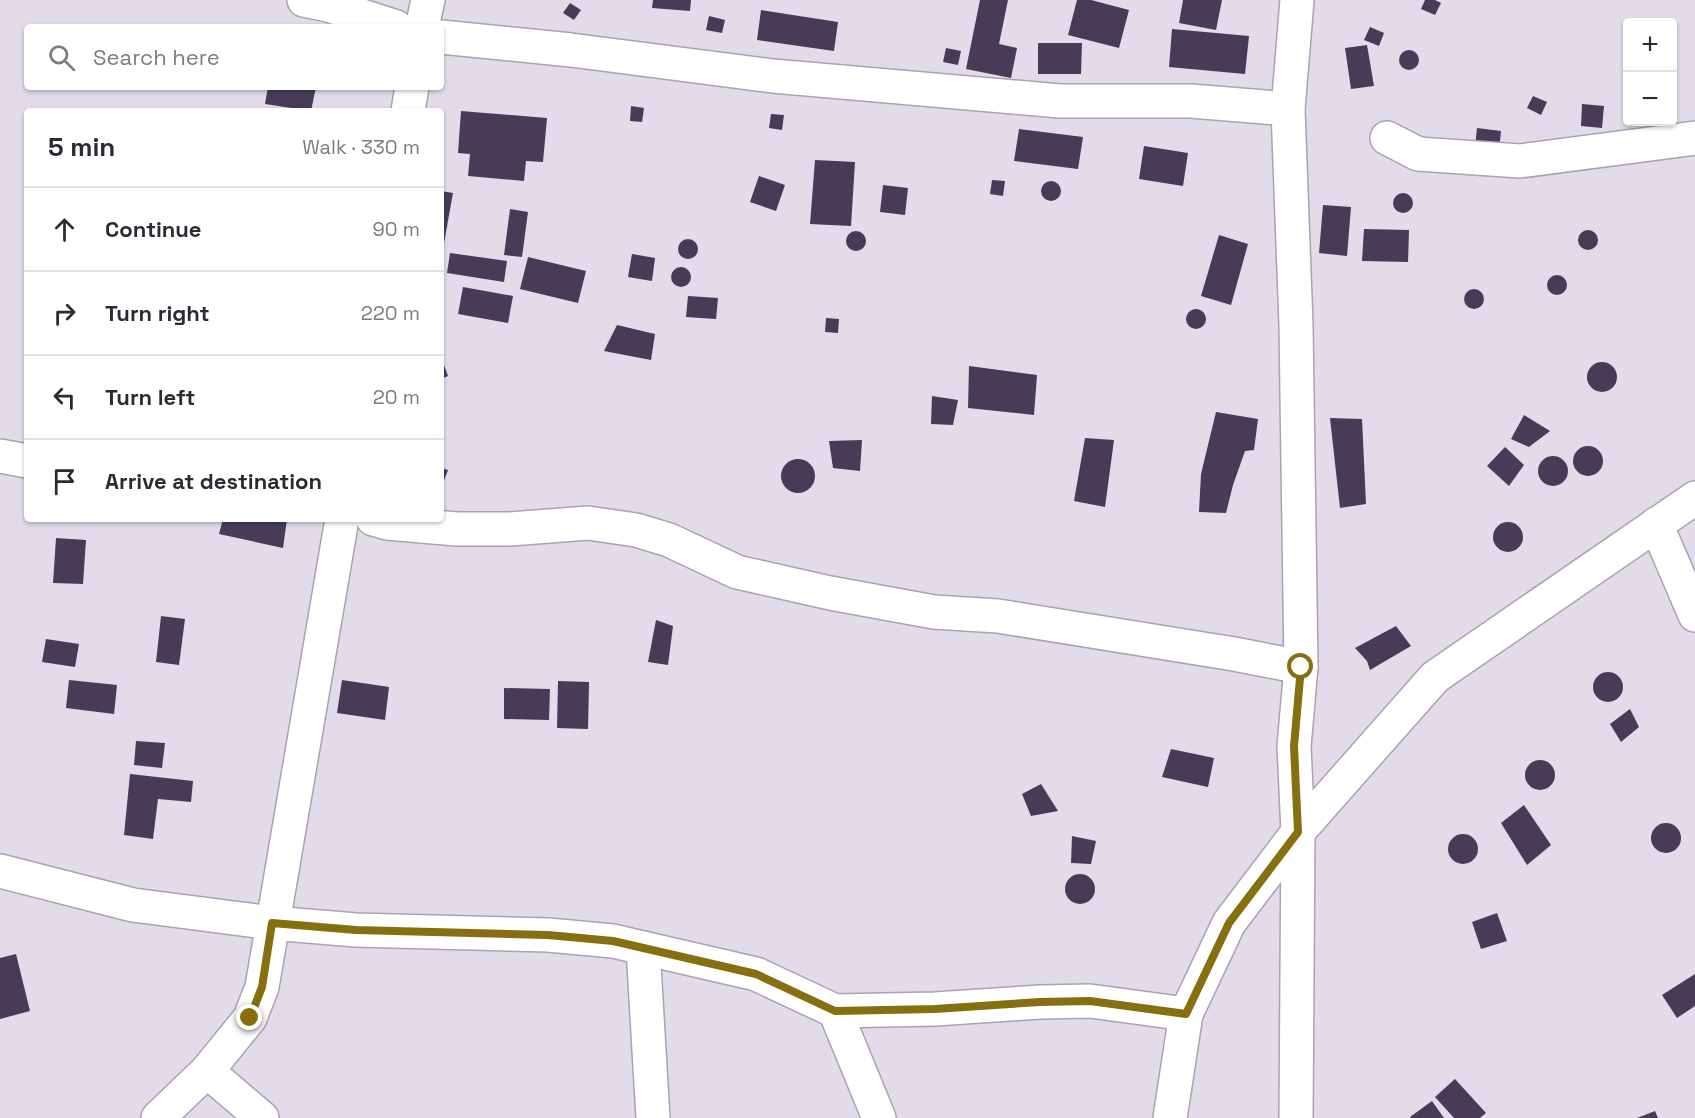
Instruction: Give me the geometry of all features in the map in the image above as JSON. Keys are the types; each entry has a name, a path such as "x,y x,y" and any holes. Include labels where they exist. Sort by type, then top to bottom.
{"street":[{"path":"304,0 328,4 387,24"},
{"path":"423,24 428,0"},
{"path":"1296,1118 1298,832 1294,746 1301,667 1296,325 1288,109 1297,0"},
{"path":"444,37 571,50 773,76 1060,101 1191,101 1288,109"},
{"path":"408,108 412,90"},
{"path":"1387,138 1418,154 1520,161 1695,138"},
{"path":"0,456 24,460"},
{"path":"1170,1118 1186,1014 1229,923 1298,832 1435,677 1695,498"},
{"path":"158,1118 207,1071 250,1018 262,987 341,522"},
{"path":"384,522 457,529 510,529 588,523 636,530 669,540 737,572 830,593 934,612 998,616 1301,667"},
{"path":"1656,524 1695,615"},
{"path":"0,871 133,905 272,923 356,930 548,935 613,941 756,974 835,1011 935,1009 1090,1001 1186,1014"},
{"path":"643,948 654,1118"},
{"path":"835,1011 879,1118"},
{"path":"207,1071 262,1118"}],"building":[{"path":"653,0 691,0 690,11 652,8"},
{"path":"980,0 1008,0 999,44 1017,48 1011,78 966,69"},
{"path":"1077,0 1091,0 1129,10 1119,48 1068,35"},
{"path":"1183,0 1222,0 1216,30 1179,23"},
{"path":"1425,0 1435,0 1441,3 1435,15 1421,9"},
{"path":"570,3 581,10 574,20 563,13"},
{"path":"761,10 838,22 834,51 757,40"},
{"path":"709,16 725,20 722,33 706,30"},
{"path":"1370,27 1384,33 1379,46 1364,40"},
{"path":"1172,29 1249,36 1245,74 1169,67"},
{"path":"1038,43 1082,43 1081,74 1038,74"},
{"path":"1367,45 1374,86 1351,89 1345,48"},
{"path":"946,48 961,51 958,65 943,62"},
{"path":"1405,50 1413,50 1419,56 1419,64 1413,70 1405,70 1399,64 1399,56"},
{"path":"267,90 315,90 312,108 265,104"},
{"path":"1533,96 1547,102 1541,115 1527,108"},
{"path":"1582,104 1604,106 1602,128 1581,126"},
{"path":"631,106 644,108 642,122 630,121"},
{"path":"461,111 547,118 543,162 526,161 524,181 468,176 470,154 458,153"},
{"path":"771,114 784,115 782,130 769,128"},
{"path":"1477,128 1501,131 1499,151 1475,148"},
{"path":"1019,129 1083,137 1078,169 1014,161"},
{"path":"1144,146 1188,153 1183,186 1139,179"},
{"path":"815,160 855,162 851,226 810,224"},
{"path":"759,176 785,185 776,211 750,202"},
{"path":"992,180 1005,181 1003,196 990,194"},
{"path":"1047,181 1055,181 1061,187 1061,195 1055,201 1047,201 1041,195 1041,187"},
{"path":"883,185 908,188 905,215 880,212"},
{"path":"444,192 453,193 444,243"},
{"path":"1399,193 1407,193 1413,199 1413,207 1407,213 1399,213 1393,207 1393,199"},
{"path":"1323,205 1351,207 1347,256 1319,253"},
{"path":"510,209 528,212 522,257 504,255"},
{"path":"1364,229 1409,230 1408,262 1362,261"},
{"path":"1584,230 1592,230 1598,236 1598,244 1592,250 1584,250 1578,244 1578,236"},
{"path":"852,231 860,231 866,237 866,245 860,251 852,251 846,245 846,237"},
{"path":"1219,235 1248,244 1231,305 1201,296"},
{"path":"684,239 692,239 698,245 698,253 692,259 684,259 678,253 678,245"},
{"path":"450,253 507,261 504,282 447,273"},
{"path":"632,254 655,258 652,281 628,277"},
{"path":"528,257 586,271 578,303 520,289"},
{"path":"677,267 685,267 691,273 691,281 685,287 677,287 671,281 671,273"},
{"path":"1553,275 1561,275 1567,281 1567,289 1561,295 1553,295 1547,289 1547,281"},
{"path":"463,287 513,296 508,323 458,314"},
{"path":"1470,289 1478,289 1484,295 1484,303 1478,309 1470,309 1464,303 1464,295"},
{"path":"688,296 718,298 716,319 686,317"},
{"path":"1192,309 1200,309 1206,315 1206,323 1200,329 1192,329 1186,323 1186,315"},
{"path":"826,318 839,319 838,333 825,332"},
{"path":"617,325 655,334 651,360 604,351"},
{"path":"1602,362 1612,367 1617,377 1612,387 1602,392 1592,387 1587,377 1592,367"},
{"path":"444,365 448,376 444,378"},
{"path":"969,366 1037,375 1034,415 968,408"},
{"path":"932,396 958,400 953,425 931,424"},
{"path":"1216,412 1258,419 1254,450 1245,451 1226,513 1199,512 1201,474"},
{"path":"1524,415 1550,431 1529,447 1511,439"},
{"path":"1330,418 1362,419 1366,504 1340,508"},
{"path":"1085,438 1114,440 1105,507 1074,501"},
{"path":"862,440 860,471 833,468 829,441"},
{"path":"1588,446 1598,451 1603,461 1598,471 1588,476 1578,471 1573,461 1578,451"},
{"path":"1505,447 1524,465 1509,486 1487,466"},
{"path":"1553,456 1563,461 1568,471 1563,481 1553,486 1543,481 1538,471 1543,461"},
{"path":"798,459 810,464 815,476 810,488 798,493 786,488 781,476 786,464"},
{"path":"444,469 448,470 444,480"},
{"path":"222,522 287,522 283,548 219,534"},
{"path":"1508,522 1514,523 1522,531 1522,543 1514,551 1508,552 1502,551 1494,543 1493,537 1494,531 1502,523"},
{"path":"56,538 86,540 83,584 53,583"},
{"path":"161,616 185,619 179,665 156,662"},
{"path":"656,620 673,626 668,665 648,662"},
{"path":"1396,626 1411,646 1370,670 1367,661 1355,648"},
{"path":"46,639 79,644 75,667 42,662"},
{"path":"1608,672 1618,677 1623,687 1618,697 1608,702 1598,697 1593,687 1598,677"},
{"path":"69,680 117,685 114,714 66,708"},
{"path":"342,680 389,687 385,720 337,713"},
{"path":"558,681 589,682 588,729 557,728"},
{"path":"504,688 550,689 549,720 504,719"},
{"path":"1630,709 1639,727 1621,742 1610,724"},
{"path":"136,741 165,743 162,768 134,765"},
{"path":"1171,749 1214,758 1208,787 1162,777"},
{"path":"1540,760 1550,765 1555,775 1550,785 1540,790 1530,785 1525,775 1530,765"},
{"path":"130,774 193,781 191,802 158,799 153,839 124,835"},
{"path":"1041,784 1058,811 1031,816 1022,794"},
{"path":"1524,805 1551,845 1527,865 1501,823"},
{"path":"1666,823 1676,828 1681,838 1676,848 1666,853 1656,848 1651,838 1656,828"},
{"path":"1463,834 1473,839 1478,849 1473,859 1463,864 1453,859 1448,849 1453,839"},
{"path":"1072,836 1096,841 1091,864 1071,863"},
{"path":"1080,874 1090,879 1095,889 1090,899 1080,904 1070,899 1065,889 1070,879"},
{"path":"1497,913 1507,941 1481,949 1472,922"},
{"path":"16,954 30,1011 0,1019 0,958"},
{"path":"1695,974 1695,1006 1677,1018 1662,995"},
{"path":"1455,1079 1486,1113 1480,1118 1454,1118 1435,1097"},
{"path":"1432,1101 1444,1118 1410,1117"},
{"path":"1655,1111 1658,1118 1637,1118"}],"route":[{"path":"250,1018 262,987 272,923 356,930 548,935 613,941 756,974 835,1011 935,1009 1090,1001 1186,1014 1229,923 1298,832 1294,746 1301,667"}]}
